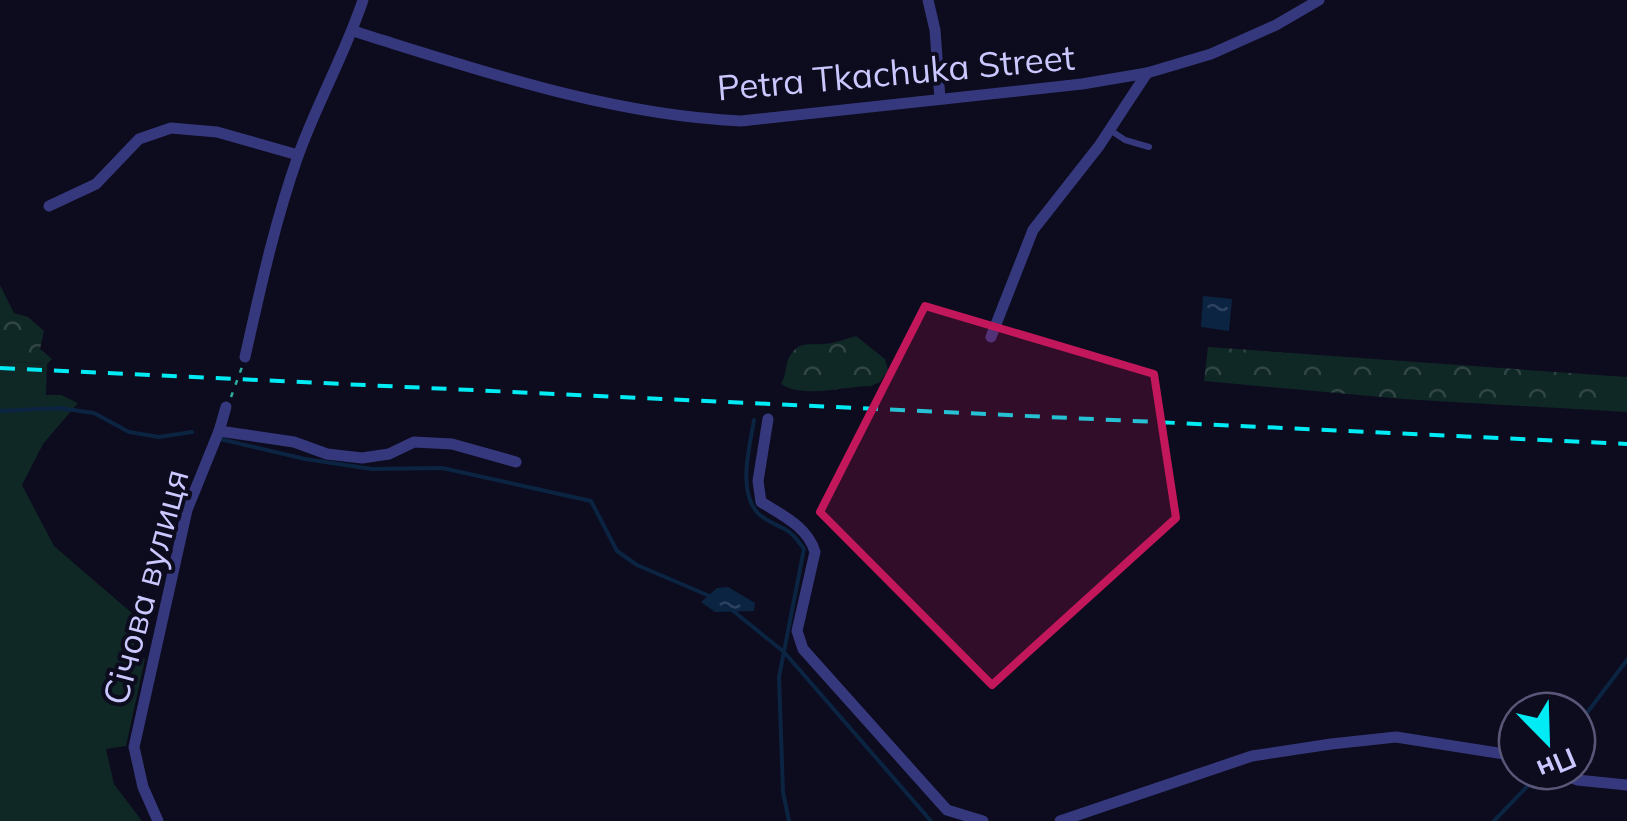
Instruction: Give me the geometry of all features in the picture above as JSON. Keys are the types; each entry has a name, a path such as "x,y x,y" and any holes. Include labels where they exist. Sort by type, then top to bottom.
{"street":[{"path":"244,357 298,155 353,31 362,0"},
{"path":"928,0 935,30 940,100"},
{"name":"Petra Tkachuka Street","path":"353,31 570,95 703,119 742,121 1082,84 1147,73 1212,54 1276,26 1320,0"},
{"path":"991,337 1033,230 1147,73"},
{"path":"49,206 96,184 139,139 171,128 217,132 298,155"},
{"path":"219,431 226,407"},
{"path":"768,419 758,481 762,502 798,526 812,540 815,552 797,630 803,648 947,810 983,821"},
{"name":"Січова вулиця","path":"158,821 143,786 134,748 187,510 219,431 294,442 327,454 376,456 414,442 452,444 516,462"},
{"path":"1060,821 1252,756 1300,748 1396,737 1497,753"},
{"path":"1597,782 1627,785"}],"lane":[{"path":"1109,130 1125,140 1150,147"}],"path":[{"path":"226,407 244,357"}],"highlighted area":[{"path":"925,306 1154,374 1176,518 992,685 820,512"}],"green space":[{"path":"0,285 14,313 28,317 44,331 40,349 52,359 47,364 0,361"},
{"path":"856,336 885,359 888,370 880,382 813,391 781,384 788,360 798,347"},
{"path":"1208,347 1627,377 1627,412 1403,399 1204,381"},
{"path":"0,361 47,364 46,395 61,395 78,403 43,444 22,485 54,546 140,620 132,653 145,659 126,746 106,749 114,784 142,821 0,821"}],"water":[{"path":"1203,296 1232,299 1229,331 1201,327"},
{"path":"728,587 755,603 754,611 715,612 701,602 717,588"}],"waterway":[{"path":"0,411 59,408 94,413 129,432 159,437 192,432"},
{"path":"754,420 746,469 748,495 760,515 787,530 804,549 779,677 783,792 789,821"},
{"path":"220,439 305,459 372,469 442,468 591,501 617,551 637,565 712,597"},
{"path":"732,610 784,652 931,821"},
{"path":"1597,700 1627,660"},
{"path":"1494,821 1523,791"}],"railway":[{"path":"0,368 1627,444"}]}
